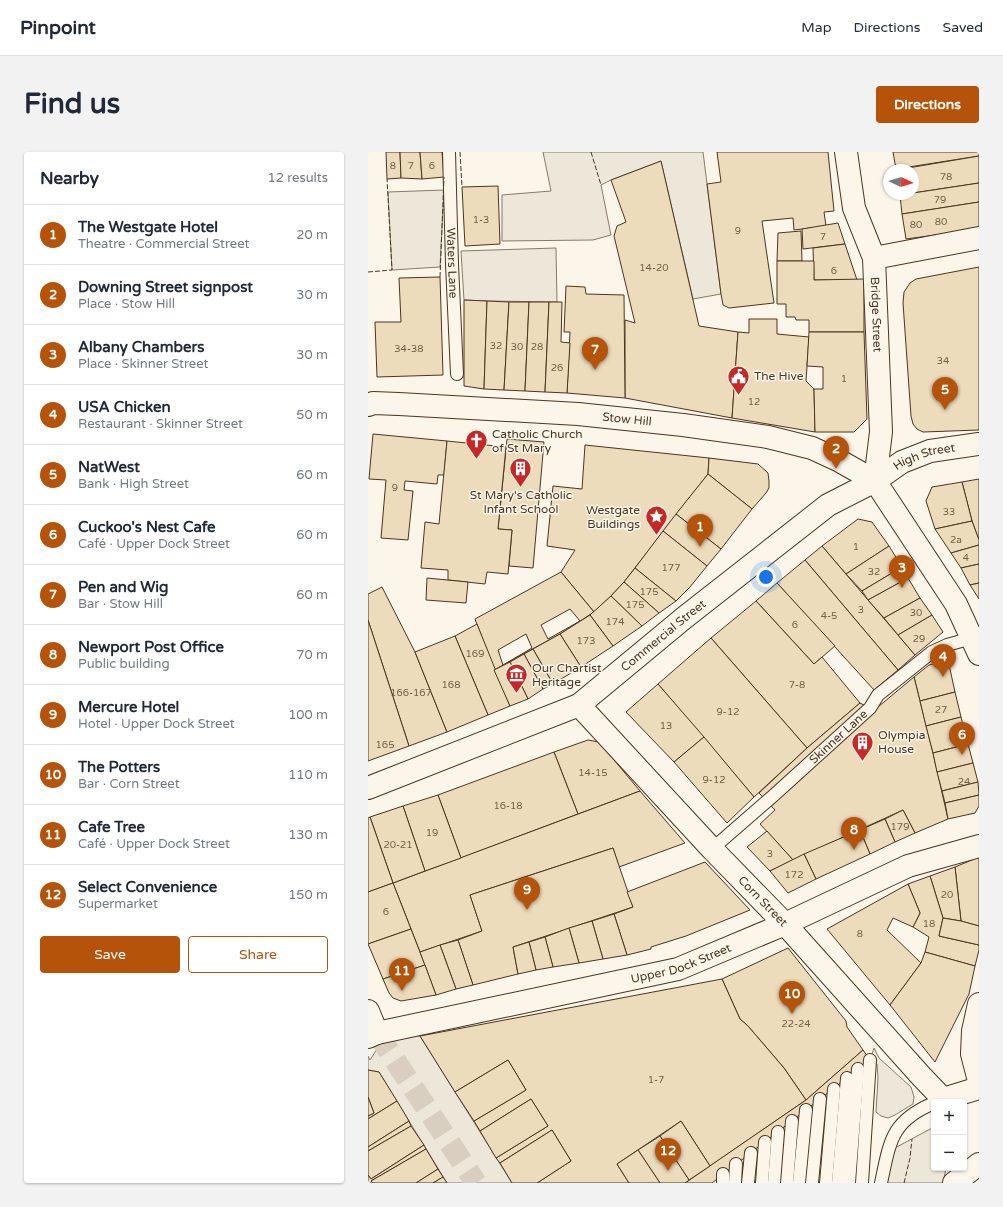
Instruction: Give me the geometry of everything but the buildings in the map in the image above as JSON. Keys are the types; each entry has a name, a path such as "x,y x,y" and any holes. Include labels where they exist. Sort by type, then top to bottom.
{"street":[{"name":"Bridge Street","path":"846,152 854,208 874,258 881,432 875,481"},
{"path":"874,258 979,238"},
{"name":"Stow Hill","path":"368,405 373,403 400,404 578,414 682,425 768,437 812,448 838,460 875,481"},
{"name":"High Street","path":"875,481 902,462 930,451 979,444"},
{"path":"875,481 956,604 975,646"},
{"name":"Commercial Street","path":"368,788 579,705 684,618 828,505 875,481"},
{"name":"Corn Street","path":"579,705 712,849 785,924 921,1076 938,1099"},
{"name":"Upper Dock Street","path":"373,1035 678,969 785,924 908,866 979,846"},
{"path":"979,1004 973,1031 972,1054 979,1082"},
{"path":"368,1011 373,1035"},
{"path":"948,1099 979,1088"},
{"path":"955,1177 979,1164"}],"lane":[{"name":"Waters Lane","path":"450,152 452,264 457,374"},
{"name":"Skinner Lane","path":"712,849 870,708 878,695 932,652 947,645 975,646"},
{"path":"862,1183 870,1060"},
{"path":"849,1183 858,1069"},
{"path":"838,1183 846,1078"},
{"path":"826,1183 834,1089"},
{"path":"812,1183 820,1099"},
{"path":"881,1183 888,1150 896,1132 908,1117 921,1109 931,1105"},
{"path":"799,1183 806,1110"},
{"path":"787,1183 792,1121"},
{"path":"774,1183 778,1132"},
{"path":"762,1183 765,1142"},
{"path":"748,1183 751,1153"},
{"path":"735,1183 736,1164"}],"shaded area":[{"path":"543,152 703,152 721,294 693,299 661,161 601,185 611,235 593,240 502,241 502,195 551,191"},
{"path":"444,190 440,267 392,270 388,192"},
{"path":"556,248 557,302 464,300 461,251"},
{"path":"407,1034 420,1036 512,1183 447,1183 379,1072 368,1070 368,1056 370,1060 377,1049 384,1043 396,1037"},
{"path":"874,1048 879,1058 911,1087 914,1097 913,1104 888,1118 881,1116 876,1112 878,1078 877,1064 870,1060"},
{"path":"931,1129 931,1171 945,1171 943,1183 885,1183 891,1150"}],"tunnel":[{"path":"377,1033 476,1183"}],"fence":[{"path":"460,152 462,187"},
{"path":"591,152 601,185"},
{"path":"440,277 444,177"},
{"path":"368,272 392,270 387,179"},
{"path":"904,1183 910,1158 912,1139"}],"place":[{"name":"Pen and Wig","path":"595,370"},
{"name":"The Hive","path":"739,396"},
{"name":"NatWest","path":"945,410"},
{"name":"Catholic Church of St Mary","path":"476,460"},
{"name":"Downing Street signpost","path":"836,469"},
{"name":"St Mary's Catholic Infant School","path":"521,488"},
{"name":"Westgate Buildings","path":"656,536"},
{"name":"The Westgate Hotel","path":"700,547"},
{"name":"Albany Chambers","path":"902,588"},
{"name":"USA Chicken","path":"943,677"},
{"name":"Our Chartist Heritage","path":"517,694"},
{"name":"Cuckoo's Nest Cafe","path":"962,755"},
{"name":"Olympia House","path":"863,762"},
{"name":"Newport Post Office","path":"854,850"},
{"name":"Mercure Hotel","path":"527,910"},
{"name":"Cafe Tree","path":"402,991"},
{"name":"The Potters","path":"792,1014"},
{"name":"Select Convenience","path":"668,1171"}]}
